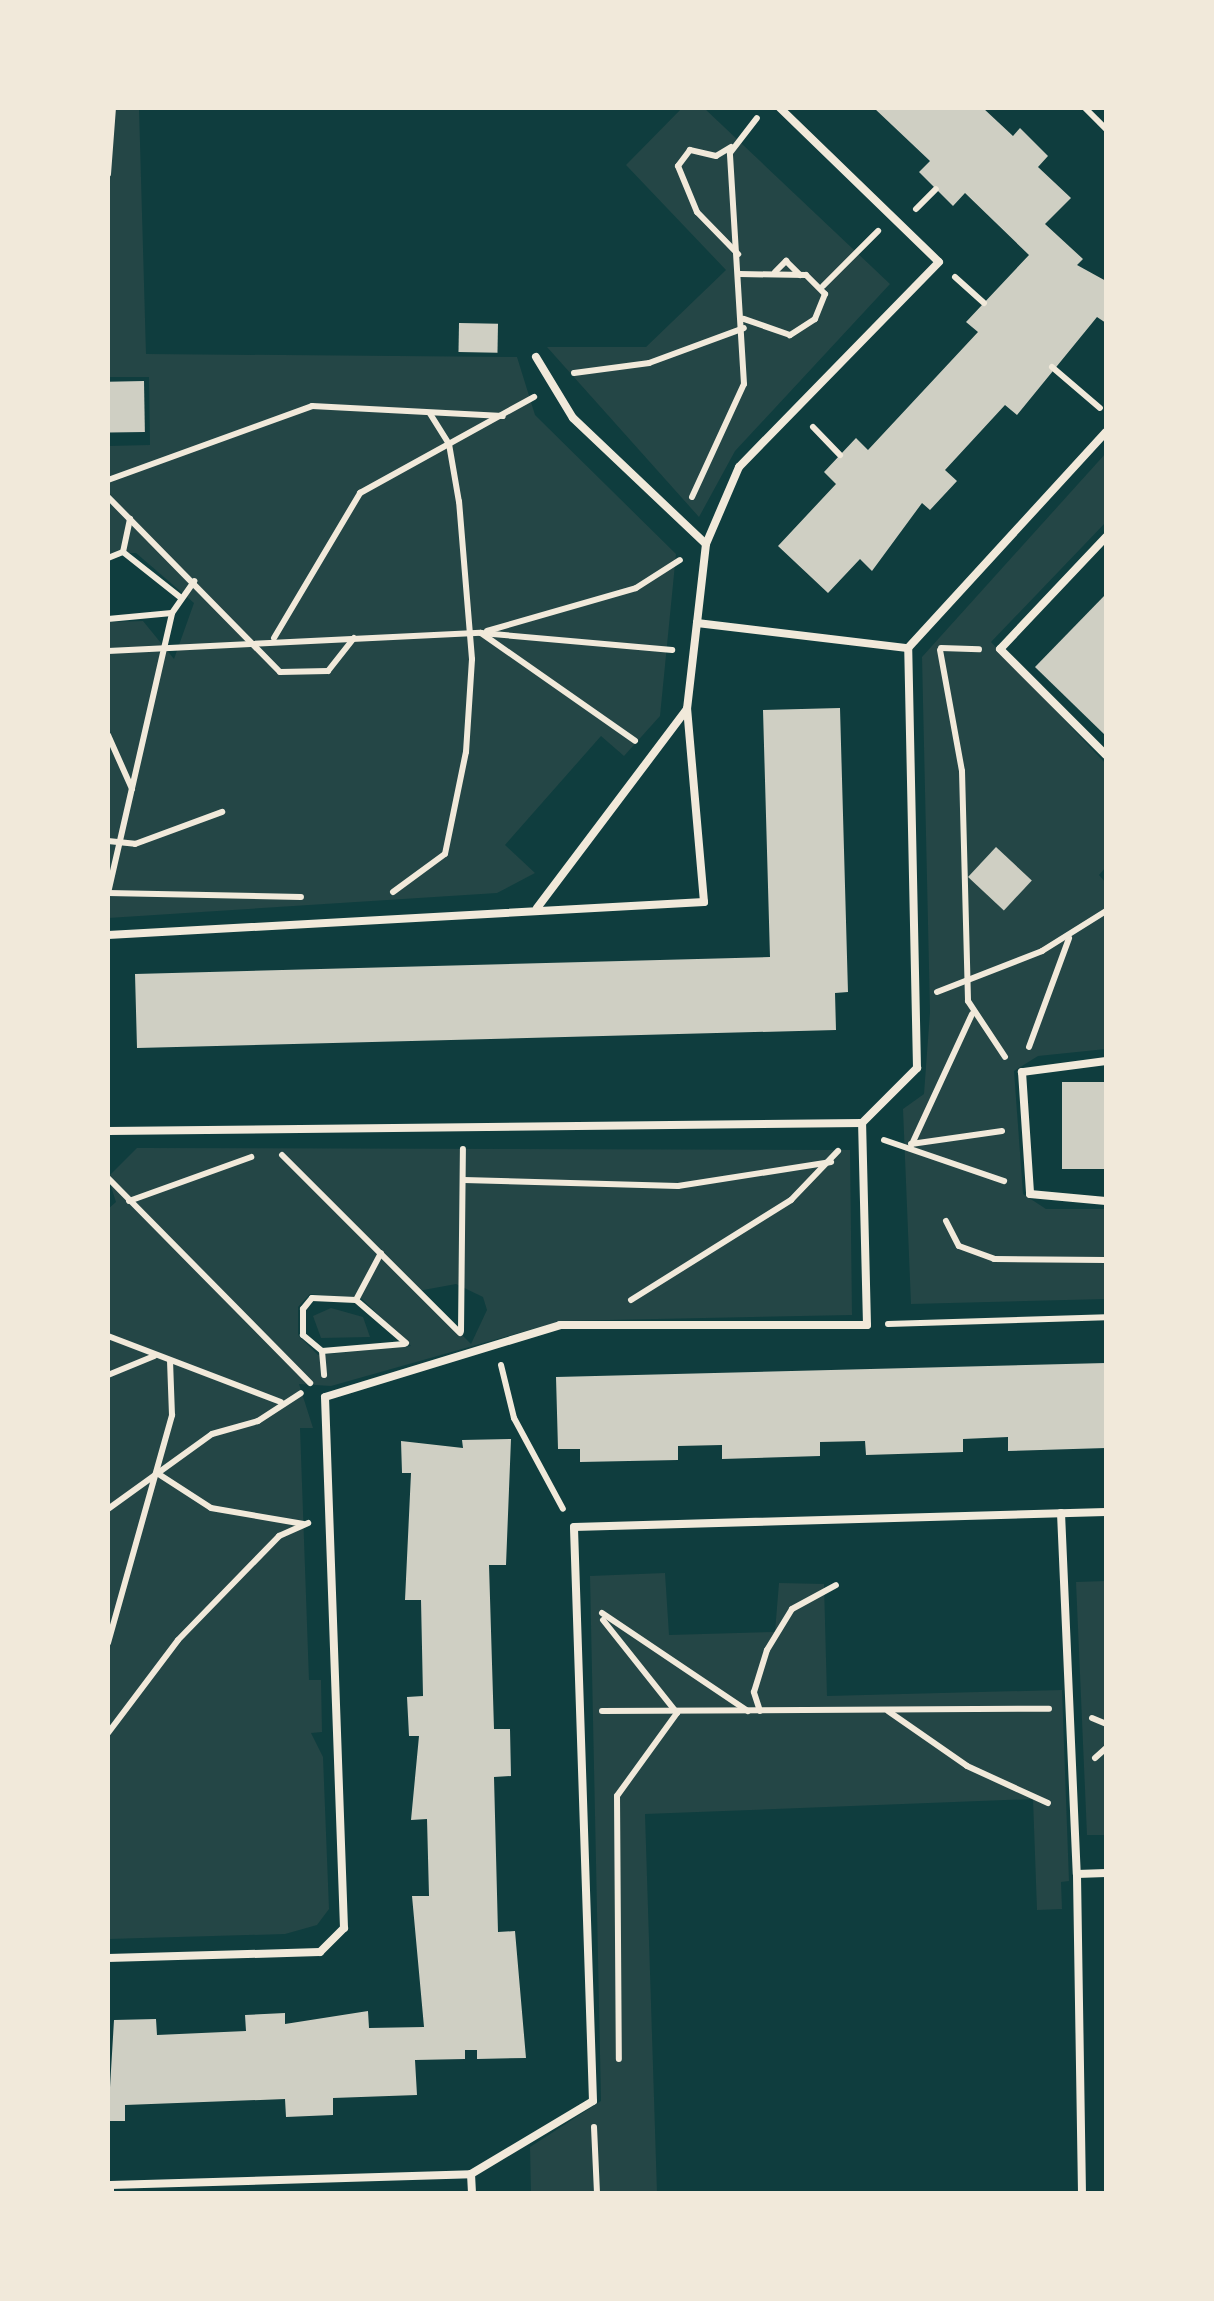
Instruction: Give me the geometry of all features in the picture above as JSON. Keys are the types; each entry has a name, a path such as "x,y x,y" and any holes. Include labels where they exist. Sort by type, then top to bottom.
{"lane":[{"path":"108,934 704,902 687,709 706,544 739,467 939,262 780,108"},
{"path":"536,357 573,418 706,544"},
{"path":"108,1131 862,1123 917,1068 908,648 1106,432"},
{"path":"1106,537 1000,649 1106,755"},
{"path":"697,623 908,648"},
{"path":"537,908 687,709"},
{"path":"1106,1061 1022,1072 1030,1188 1044,1202 1106,1201"},
{"path":"108,1958 320,1952 344,1928 324,1397 496,1347 586,1326 867,1325 862,1123"},
{"path":"110,2194 110,2185 472,2174 593,2101 574,1528 1106,1512"},
{"path":"1061,1513 1078,1874 1082,2194"},
{"path":"1078,1874 1106,1873"},
{"path":"472,2174 472,2194"}],"path":[{"path":"108,174 113,108"},
{"path":"738,254 697,212 678,166 690,150 716,156 732,146 767,108"},
{"path":"1084,108 1106,128"},
{"path":"683,522 739,407 744,323 732,146"},
{"path":"274,638 360,493 586,368 649,364 744,323 781,335 800,331 820,312 823,286 858,254"},
{"path":"774,273 786,261 800,275 823,286"},
{"path":"939,262 984,303"},
{"path":"740,274 800,275"},
{"path":"1052,366 1106,414"},
{"path":"108,480 312,406 505,416"},
{"path":"795,410 840,455"},
{"path":"373,895 424,877 445,854 466,752 469,634 449,444 430,413"},
{"path":"108,496 252,638 280,672 328,671 354,638"},
{"path":"123,552 130,519"},
{"path":"481,633 636,588 706,544"},
{"path":"108,558 123,552"},
{"path":"123,552 181,598"},
{"path":"194,581 172,613 108,893 320,900"},
{"path":"108,618 172,613"},
{"path":"481,633 652,753"},
{"path":"108,651 252,638 481,633 694,652"},
{"path":"908,648 1000,649"},
{"path":"940,648 962,772 967,978 972,1014 1011,1066 1044,1024 1070,936"},
{"path":"108,735 132,790"},
{"path":"108,841 119,844 222,812"},
{"path":"918,997 1070,936 1106,911"},
{"path":"912,1144 972,1014"},
{"path":"1026,1127 905,1145 1030,1188"},
{"path":"463,1128 463,1336"},
{"path":"586,1326 791,1200 831,1162 838,1150"},
{"path":"129,1201 267,1151 281,1154 478,1352"},
{"path":"464,1180 678,1186 831,1162"},
{"path":"108,1178 324,1397"},
{"path":"946,1221 959,1246 994,1259 1106,1260"},
{"path":"356,1300 381,1254"},
{"path":"406,1344 356,1300 312,1298 303,1335 322,1352 406,1344 426,1342"},
{"path":"867,1325 1106,1316"},
{"path":"108,1336 282,1402"},
{"path":"446,1340 463,1336"},
{"path":"496,1347 514,1418 574,1528"},
{"path":"108,1375 156,1356"},
{"path":"108,1643 175,1393 170,1362"},
{"path":"108,1508 156,1472 282,1402 304,1392 324,1397"},
{"path":"108,1733 178,1640 279,1536 304,1524 211,1508 156,1472"},
{"path":"760,1711 754,1692 767,1650 792,1610 836,1586"},
{"path":"677,1713 592,1607 748,1711"},
{"path":"594,1711 1067,1709"},
{"path":"887,1710 911,1734 1047,1801 1050,1812"},
{"path":"592,2091 621,2054 617,1796 677,1713"},
{"path":"593,2101 597,2194"}],"shaded area":[{"path":"108,108 139,108 146,354 517,357 535,415 676,554 660,716 624,756 601,736 505,845 535,873 497,893 108,918 108,622 143,621 174,659 194,603 136,553 108,554 108,446 150,445 149,377 108,377"},
{"path":"682,108 704,108 890,284 735,451 699,517 547,347 646,347 726,270 626,165"},
{"path":"1106,453 1106,522 991,642 1106,764 1106,867 1099,875 1106,883 1106,1049 1038,1056 1014,1071 1023,1194 1046,1209 1106,1209 1106,1299 911,1304 903,1109 924,1094 930,1012 922,657"},
{"path":"137,1148 850,1150 852,1315 561,1321 331,1386 299,1384 313,1428 300,1428 309,1680 321,1680 322,1732 311,1733 323,1757 329,1909 317,1925 285,1934 108,1939 108,1209 116,1202 108,1177","holes":["456,1284 483,1297 487,1310 471,1344 418,1291","310,1294 362,1299 411,1346 318,1355 298,1335 298,1307"]},
{"path":"331,1308 363,1317 370,1337 321,1338 313,1316"},
{"path":"665,1573 669,1635 775,1632 779,1583 824,1584 827,1696 1062,1690 1069,1881 1061,1882 1062,1909 1037,1910 1033,1799 645,1814 657,2193 531,2193 530,2147 601,2101 590,1576"},
{"path":"1106,1581 1106,1835 1087,1835 1076,1582"}],"building":[{"path":"874,108 983,108 1013,136 1020,128 1048,156 1038,167 1071,198 1045,224 1083,259 1077,265 1106,281 1106,323 1097,317 1017,415 1005,405 945,470 957,481 930,510 922,503 872,571 860,559 828,593 778,546 836,484 824,472 856,438 868,450 978,332 966,322 1029,255 965,193 953,206 919,172 930,161"},
{"path":"459,323 498,324 497,353 458,352"},
{"path":"144,381 145,432 109,433 108,382"},
{"path":"1106,594 1106,736 1035,667"},
{"path":"840,708 848,992 835,993 836,1030 137,1048 135,974 770,957 763,710"},
{"path":"996,847 1032,880 1004,910 968,877"},
{"path":"1062,1082 1106,1082 1106,1169 1062,1169"},
{"path":"1106,1363 1106,1448 1008,1451 1008,1437 963,1439 963,1452 866,1455 865,1441 820,1442 820,1456 722,1459 722,1445 678,1446 678,1460 580,1462 580,1449 558,1449 556,1377"},
{"path":"511,1439 506,1565 489,1565 494,1729 510,1729 511,1776 494,1777 498,1932 515,1931 526,2058 477,2059 477,2050 465,2050 465,2059 415,2060 417,2095 333,2098 333,2115 286,2117 285,2099 125,2105 125,2121 108,2121 114,2020 156,2019 157,2035 246,2031 245,2015 285,2013 285,2024 368,2011 369,2028 424,2027 412,1896 429,1896 427,1819 411,1820 419,1736 409,1736 407,1697 423,1696 421,1600 405,1600 411,1473 402,1473 401,1441 463,1448 462,1440"}]}
